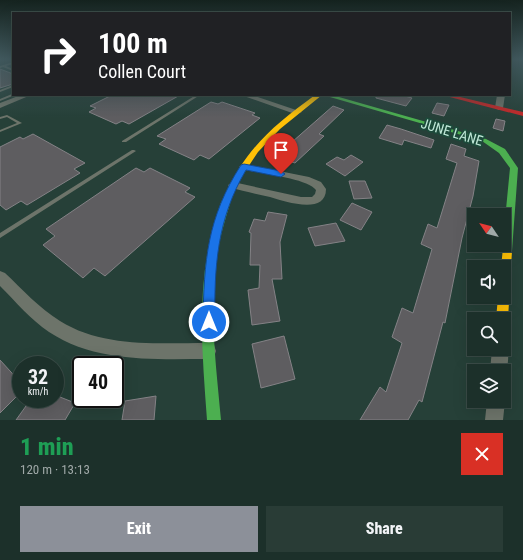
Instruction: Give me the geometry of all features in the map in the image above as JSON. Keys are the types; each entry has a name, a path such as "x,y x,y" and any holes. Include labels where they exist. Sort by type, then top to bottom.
{"street":[{"path":"0,106 25,96"},
{"path":"248,96 298,112"},
{"path":"214,420 208,351 209,282 212,252 221,211 233,185 260,144 318,96"},
{"name":"JUNE LANE","path":"330,96 484,140 498,148 511,160 514,168 503,312"},
{"path":"454,96 500,101 523,114"},
{"path":"478,96 523,107"},
{"path":"233,185 301,201 318,199 322,194 321,188 311,181 244,167"},
{"path":"0,277 48,322 78,339 100,346 124,350 208,351"},
{"path":"494,420 495,408"}],"lane":[{"path":"0,91 12,86"},
{"path":"0,100 12,95"},
{"path":"124,141 196,96"},
{"path":"0,118 7,116 20,123 0,131"},
{"path":"0,236 134,151"}],"building":[{"path":"0,79 12,79 12,84 0,88"},
{"path":"110,96 178,96 129,124 122,121 116,124 89,112 96,108 90,106"},
{"path":"376,96 405,96 412,98 406,106 376,98"},
{"path":"211,102 218,104 222,102 255,113 252,115 260,118 209,159 200,155 194,160 159,144 166,139 157,136"},
{"path":"437,103 449,105 444,116 432,113"},
{"path":"333,106 344,110 319,134 324,136 295,163 279,158 292,142"},
{"path":"496,119 505,121 503,131 493,128"},
{"path":"387,125 434,140 431,148 404,140 402,145 379,138"},
{"path":"33,134 85,163 74,169 80,173 27,205 21,201 6,210 0,205 0,147 20,137 23,139"},
{"path":"451,144 466,149 464,156 479,161 473,196 470,208 467,208 467,219 445,323 443,322 422,402 419,400 408,420 360,420 380,387 386,392 402,343 392,337 402,308 413,313 432,249 421,244 428,224 437,228 457,163 446,159"},
{"path":"351,155 363,162 345,176 326,164 337,157 344,160"},
{"path":"136,168 144,172 150,168 190,188 185,192 195,197 105,276 94,268 83,278 43,245 55,236 46,229"},
{"path":"349,181 365,181 372,198 354,199"},
{"path":"352,203 372,212 361,230 340,220"},
{"path":"268,212 287,215 280,242 282,279 272,279 280,321 252,325 248,290 259,288 260,265 250,265 251,233 249,232 254,219 265,221"},
{"path":"336,223 345,241 315,246 308,228"},
{"path":"284,336 295,379 261,388 252,344"},
{"path":"0,360 12,373 12,401 0,413"},
{"path":"156,396 154,420 122,420 125,401"},
{"path":"64,399 72,402 72,408 65,420 16,420 25,408 64,408"}],"traffic: fast":[{"path":"330,96 484,140 502,151 514,168 511,208"},
{"path":"214,420 208,335 209,279 219,224 228,197"}],"traffic: slow":[{"path":"228,197 236,179 255,151 277,128 318,96"},
{"path":"503,312 507,252"}],"traffic: jam":[{"path":"449,96 523,114"}],"route":[{"path":"209,322 209,282 213,243 221,211 233,185 244,167 281,174"}]}
